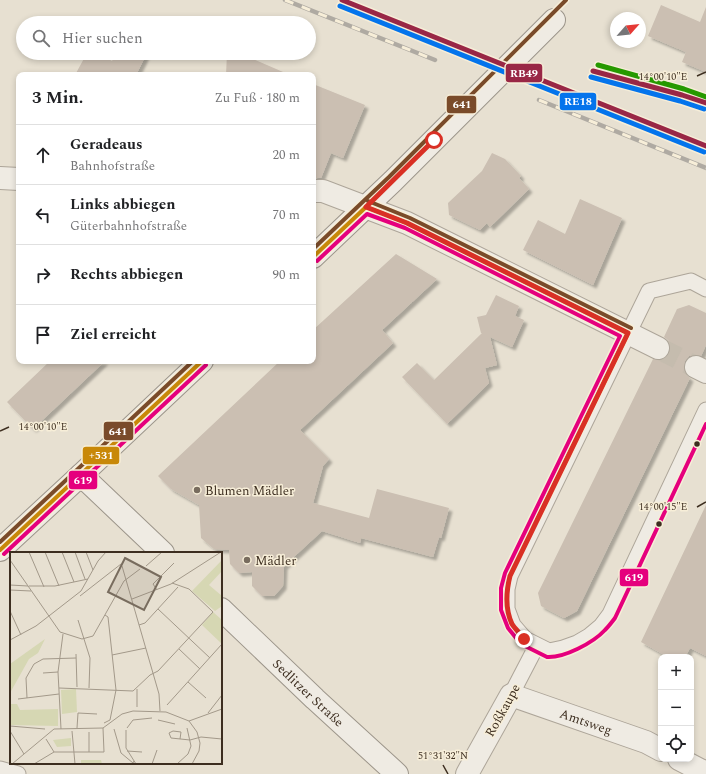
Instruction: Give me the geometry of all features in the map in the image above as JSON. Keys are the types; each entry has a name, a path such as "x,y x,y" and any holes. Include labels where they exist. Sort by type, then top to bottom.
{"main road":[{"path":"316,254 366,207 554,20"},
{"path":"0,178 16,179"},
{"path":"316,191 323,191 407,223 658,348"},
{"path":"0,550 81,476 199,364"},
{"path":"81,476 161,552"},
{"name":"Sedlitzer Straße","path":"222,610 315,699 397,774"},
{"name":"Amtsweg","path":"510,695 646,742 658,748"},
{"name":"Roßkaupe","path":"467,774 510,695"},
{"path":"685,762 706,772"}],"lane":[{"path":"706,289 691,281 649,291 510,576 507,589 507,609 513,625 524,639 548,651 577,643 589,636 601,626 610,614 706,410"},
{"name":"Roßkaupe","path":"510,695 537,645"},
{"path":"0,769 18,774"}],"building":[{"path":"661,5 700,22 706,7 706,72 682,62 686,52 648,36"},
{"path":"83,60 144,60 138,72 77,72"},
{"path":"227,60 255,60 283,72 226,72"},
{"path":"316,85 365,105 343,158 331,153 321,178 316,178"},
{"path":"492,153 505,159 521,176 519,178 529,189 490,227 487,223 480,230 449,215 448,203 482,171"},
{"path":"580,199 622,218 593,285 523,250 538,220 565,234"},
{"path":"396,254 437,279 382,330 393,343 300,430 329,459 323,466 313,503 369,518 377,489 449,508 441,538 439,537 433,557 361,538 360,543 322,531 284,566 283,586 274,596 262,596 252,586 252,572 239,573 230,564 229,550 214,549 201,538 199,505 171,489 158,476 277,364 316,364 316,327"},
{"path":"496,295 519,306 515,316 524,320 512,347 490,337 497,365 485,368 489,383 447,424 402,377 417,363 434,380 482,333 477,317 486,315"},
{"path":"689,305 706,313 706,345 701,356 689,356 685,361 685,374 690,378 577,611 564,618 541,606 538,593 653,359 665,359 669,353 669,341 664,337 677,309"},
{"path":"47,364 102,364 33,429 7,402"},
{"path":"706,505 706,656 690,648 687,654 663,654 641,642"}],"tunnel":[{"path":"658,348 696,367"}],"railway":[{"path":"285,0 435,60"},
{"path":"539,100 706,168"}],"transit line":[{"name":"RB49","path":"342,0 706,146"},
{"name":"641","path":"316,246 389,177 566,0"},
{"name":"RE18","path":"340,6 704,152"},
{"path":"598,65 684,89 706,97"},
{"name":"RB49","path":"593,71 706,103"},
{"name":"RE18","path":"591,77 704,109"},
{"name":"641","path":"368,201 410,218 631,328"},
{"name":"+531","path":"366,207 407,223 628,333"},
{"name":"+531","path":"316,254 366,207"},
{"name":"619","path":"317,261 367,214 405,228 620,336 505,573 501,588 501,610 508,628 521,644 547,657 562,655 586,645 600,635 615,618 706,424"},
{"name":"+531","path":"537,520 628,333"},
{"name":"641","path":"0,542 190,364"},
{"name":"+531","path":"0,550 199,364"},
{"name":"619","path":"4,554 206,365"}],"place":[{"name":"Blumen Mädler","path":"197,490"},
{"name":"Mädler","path":"247,560"}],"route":[{"path":"434,140 366,207 407,223 628,333 510,576 507,589 507,609 513,625 524,639"}]}
